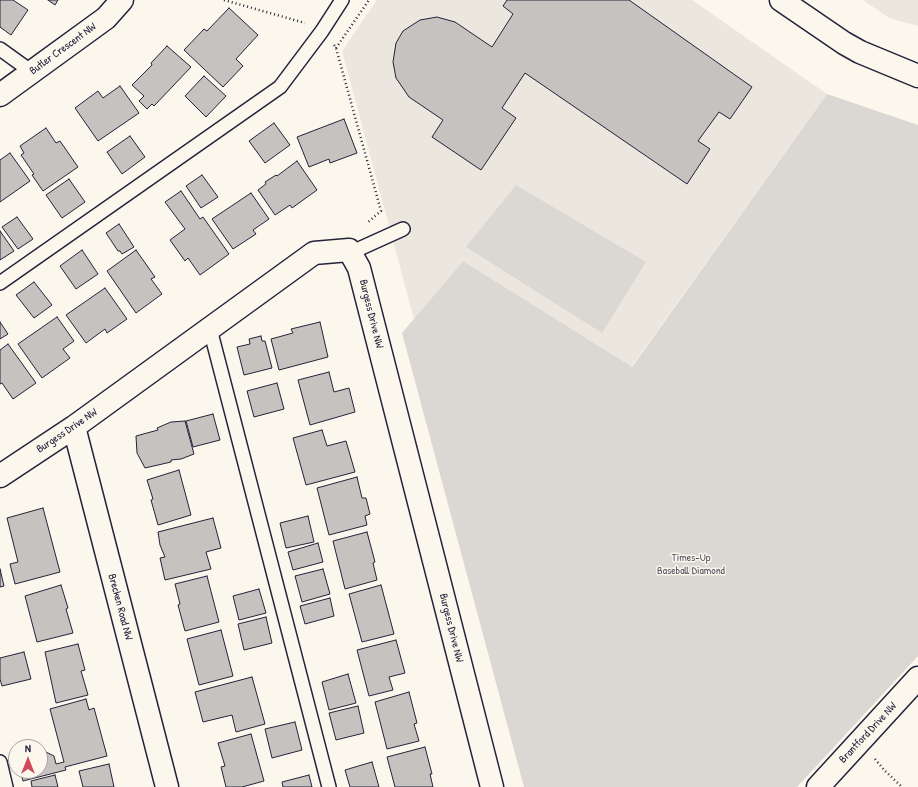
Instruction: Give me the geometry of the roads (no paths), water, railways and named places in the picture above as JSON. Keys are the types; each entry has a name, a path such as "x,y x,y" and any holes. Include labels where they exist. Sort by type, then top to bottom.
{"street":[{"name":"Butler Crescent NW","path":"0,95 106,18 122,0"},
{"path":"781,0 844,43 860,52 918,76"},
{"name":"Burgess Drive NW","path":"0,476 74,427 314,253 350,251 359,268 492,787"},
{"name":"Brecken Road NW","path":"74,427 167,787"},
{"name":"Brantford Drive NW","path":"818,787 918,678"}],"lane":[{"path":"0,283 280,88 322,31 342,0"},
{"path":"0,49 32,72"},
{"path":"350,251 403,229"},
{"path":"210,329 329,787"},
{"path":"0,762 6,787"}],"park label":[{"name":"Times-Up Baseball Diamond","path":"691,564"}]}
